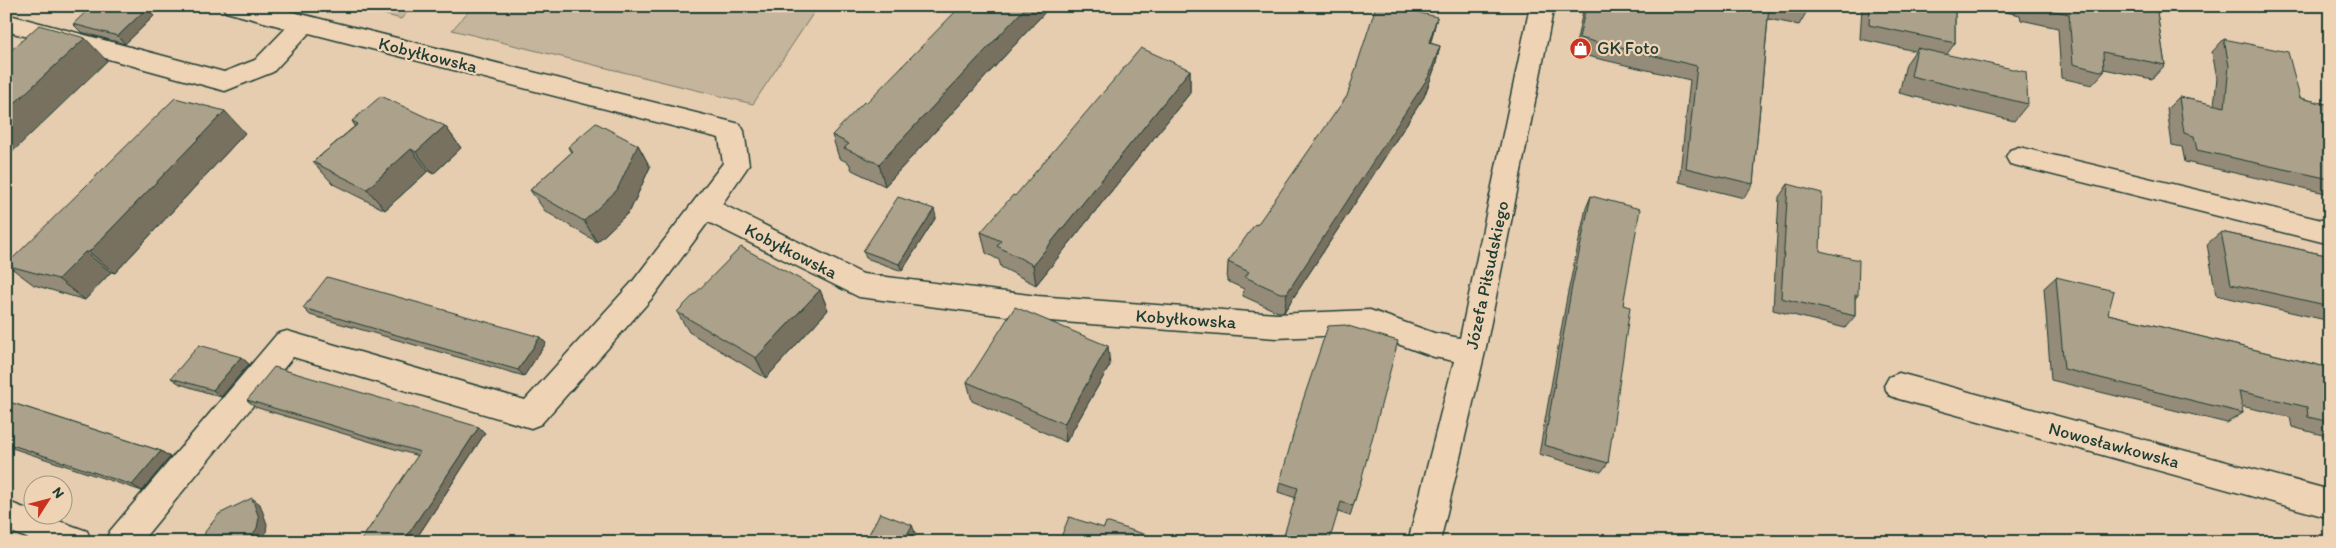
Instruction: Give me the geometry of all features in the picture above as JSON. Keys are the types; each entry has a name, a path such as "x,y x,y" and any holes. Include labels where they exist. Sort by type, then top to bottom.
{"street":[{"name":"Kobyłkowska","path":"234,6 731,131 736,165 705,208 859,285 1037,308 1276,326 1370,322 1434,345 1470,352"},
{"name":"Józefa Piłsudskiego","path":"1424,542 1470,352 1542,6"},
{"path":"6,22 225,82 264,66 304,24"},
{"path":"2019,157 2330,233"},
{"path":"121,542 287,344 531,415 643,288 705,208"},
{"name":"Nowosławkowska","path":"1899,386 2330,504"},
{"path":"6,515 76,542"}],"shaded area":[{"path":"354,6 413,6 401,19"},
{"path":"473,6 818,6 753,104 452,30"}],"building":[{"path":"92,6 141,6 147,8 118,36 73,24"},
{"path":"961,6 1027,6 879,164 844,148 849,144 832,135"},
{"path":"1376,6 1391,6 1437,17 1429,43 1440,46 1429,76 1287,293 1280,293 1245,277 1249,272 1228,262 1255,224 1257,225 1347,96"},
{"path":"1586,6 1769,6 1753,184 1686,168 1697,66 1579,38"},
{"path":"1787,6 1808,6 1807,11"},
{"path":"1870,6 1955,6 1955,43 1869,25"},
{"path":"2032,6 2156,6 2165,65 2103,52 2104,72 2073,64 2069,14"},
{"path":"39,25 85,38 6,111 6,55"},
{"path":"2224,39 2288,52 2300,98 2330,105 2330,179 2197,150 2194,136 2184,133 2179,97 2225,107 2229,66"},
{"path":"1141,48 1190,70 1033,265 997,246 1001,241 981,232 1013,195 1015,196"},
{"path":"1917,48 2026,72 2028,104 1911,76"},
{"path":"381,96 445,126 416,152 411,149 367,189 313,162 358,124 352,121"},
{"path":"175,98 225,111 89,252 85,252 58,279 6,265"},
{"path":"596,123 638,145 617,190 584,221 530,190 573,151 568,147"},
{"path":"1788,184 1822,193 1820,251 1859,260 1855,316 1781,298"},
{"path":"1591,196 1640,209 1623,305 1630,307 1608,463 1544,445 1572,286"},
{"path":"898,197 934,209 899,264 863,251"},
{"path":"2221,232 2330,256 2330,306 2231,284"},
{"path":"741,247 820,290 756,358 677,312"},
{"path":"327,277 540,337 518,370 303,308"},
{"path":"2056,277 2114,291 2108,314 2330,368 2330,422 2308,417 2307,407 2239,391 2243,413 2064,369"},
{"path":"1015,307 1108,346 1064,424 967,382"},
{"path":"1345,325 1398,341 1362,477 1353,506 1341,502 1329,542 1282,542 1298,488 1280,482 1302,403 1328,326"},
{"path":"199,345 241,357 213,390 171,378"},
{"path":"274,367 479,427 403,542 360,542 420,452 247,400"},
{"path":"6,401 161,451 132,485 6,443"},
{"path":"252,498 259,518 257,528 249,541 204,542 205,532 219,514"},
{"path":"880,513 912,525 904,541 906,542 865,542"},
{"path":"1069,517 1104,528 1106,522 1153,537 1152,542 1059,542"}],"place":[{"name":"GK Foto","path":"1581,48"}]}
